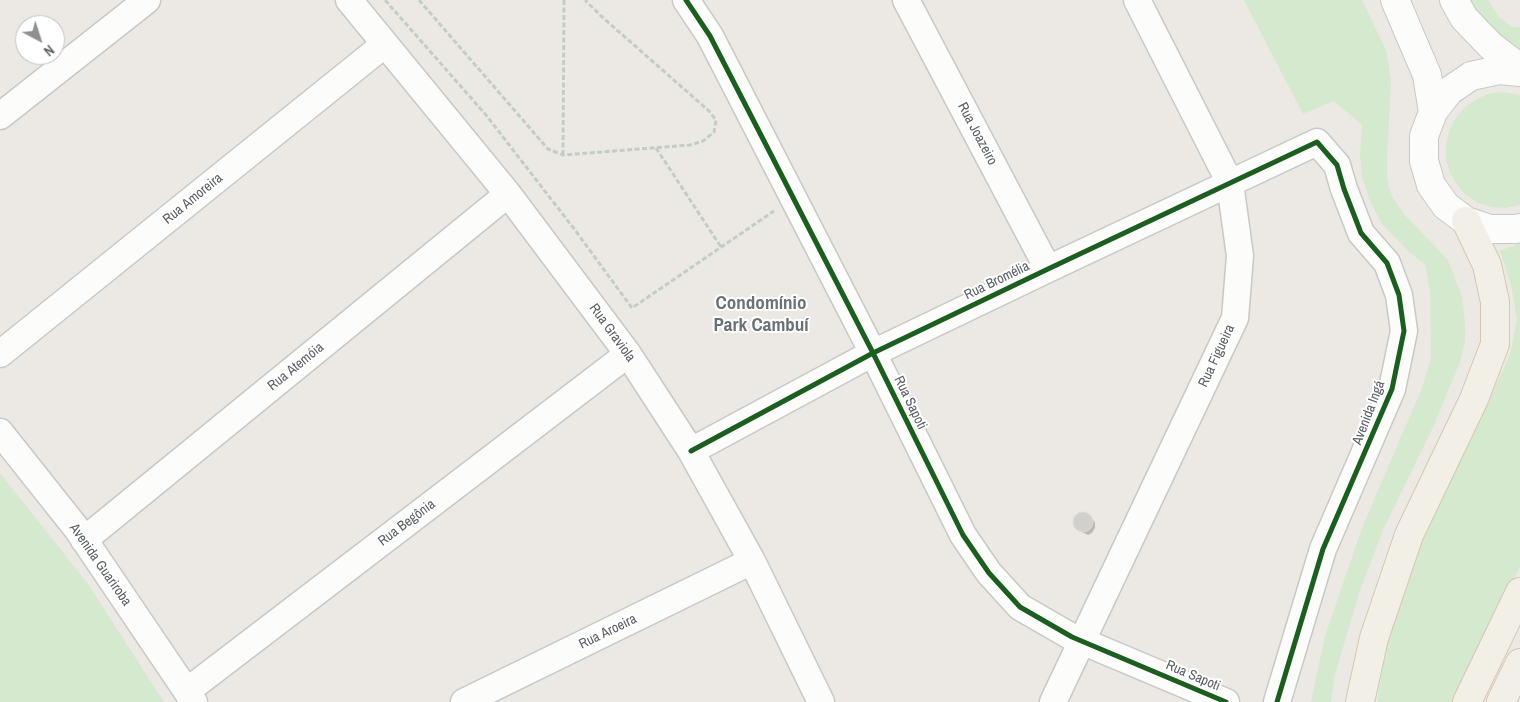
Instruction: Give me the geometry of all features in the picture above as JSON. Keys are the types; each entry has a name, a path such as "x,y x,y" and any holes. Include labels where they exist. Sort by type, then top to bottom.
{"main road":[{"path":"1395,0 1427,75 1433,112"},
{"path":"1454,0 1464,18 1484,39 1520,68"},
{"path":"1520,72 1499,70 1471,76 1448,91 1433,112 1424,136 1424,161 1431,185 1446,206 1466,221 1490,229 1520,228"},
{"path":"1360,702 1374,638 1409,535 1474,399 1495,344 1495,302 1487,265 1466,221"},
{"path":"1468,702 1520,592"},
{"path":"1501,702 1520,663"}],"street":[{"path":"0,116 146,0"},
{"name":"Rua Graviola","path":"349,0 508,194 628,354 691,451 752,561 821,702"},
{"name":"Rua Sapoti","path":"686,0 710,36 873,353 963,535 989,573 1020,607 1072,638 1226,702"},
{"name":"Rua Joazeiro","path":"906,0 1048,269"},
{"name":"Rua Figueira","path":"1053,702 1235,318 1240,256 1230,183 1137,0"},
{"name":"Rua Amoreira","path":"0,354 385,44"},
{"name":"Rua Bromélia","path":"691,451 873,353 1317,142"},
{"name":"Avenida Ingá","path":"1277,702 1323,549 1392,388 1404,331 1399,295 1387,263 1361,233 1337,165 1317,142"},
{"name":"Rua Atemóia","path":"84,540 508,194"},
{"name":"Rua Begônia","path":"190,697 628,354"},
{"name":"Avenida Guariroba","path":"0,432 84,540 190,697"},
{"name":"Rua Aroeira","path":"464,702 752,561"}],"path":[{"path":"385,0 486,115 575,230 632,308 775,210"},
{"path":"419,0 548,149 564,155 690,145 703,141 714,132 716,120 708,110 584,0"},
{"path":"564,0 564,155"},
{"path":"656,148 721,247"}],"green space":[{"path":"1244,0 1362,0 1386,50 1391,80 1387,163 1389,188 1393,198 1405,215 1448,260 1462,296 1465,341 1460,362 1435,423 1383,530 1360,591 1335,674 1331,702 1311,702 1325,636 1362,528 1422,388 1431,358 1430,290 1425,265 1406,249 1382,224 1369,199 1362,177 1360,155 1362,125 1334,101 1303,114"},
{"path":"1467,0 1488,0 1499,17 1512,27 1520,27 1520,56 1472,8"},
{"path":"1502,92 1520,95 1520,205 1505,208 1478,203 1466,195 1450,173 1446,159 1449,131 1455,119 1464,108 1488,94"},
{"path":"1520,243 1520,566 1455,702 1377,702 1385,651 1414,553 1510,355 1517,319 1511,285 1500,251"},
{"path":"0,473 88,584 164,702 0,702"}],"building":[{"path":"1083,512 1090,515 1093,522 1090,529 1083,532 1076,529 1073,522 1076,515"}],"cycle path":[{"path":"686,0 710,36 873,353 963,535 989,573 1020,607 1072,637 1226,702"},
{"path":"691,451 873,353 1317,142 1337,165 1361,233 1387,263 1399,295 1404,331 1392,389 1323,549 1277,702"}],"district":[{"name":"Condomínio Park Cambuí","path":"761,315"}]}
